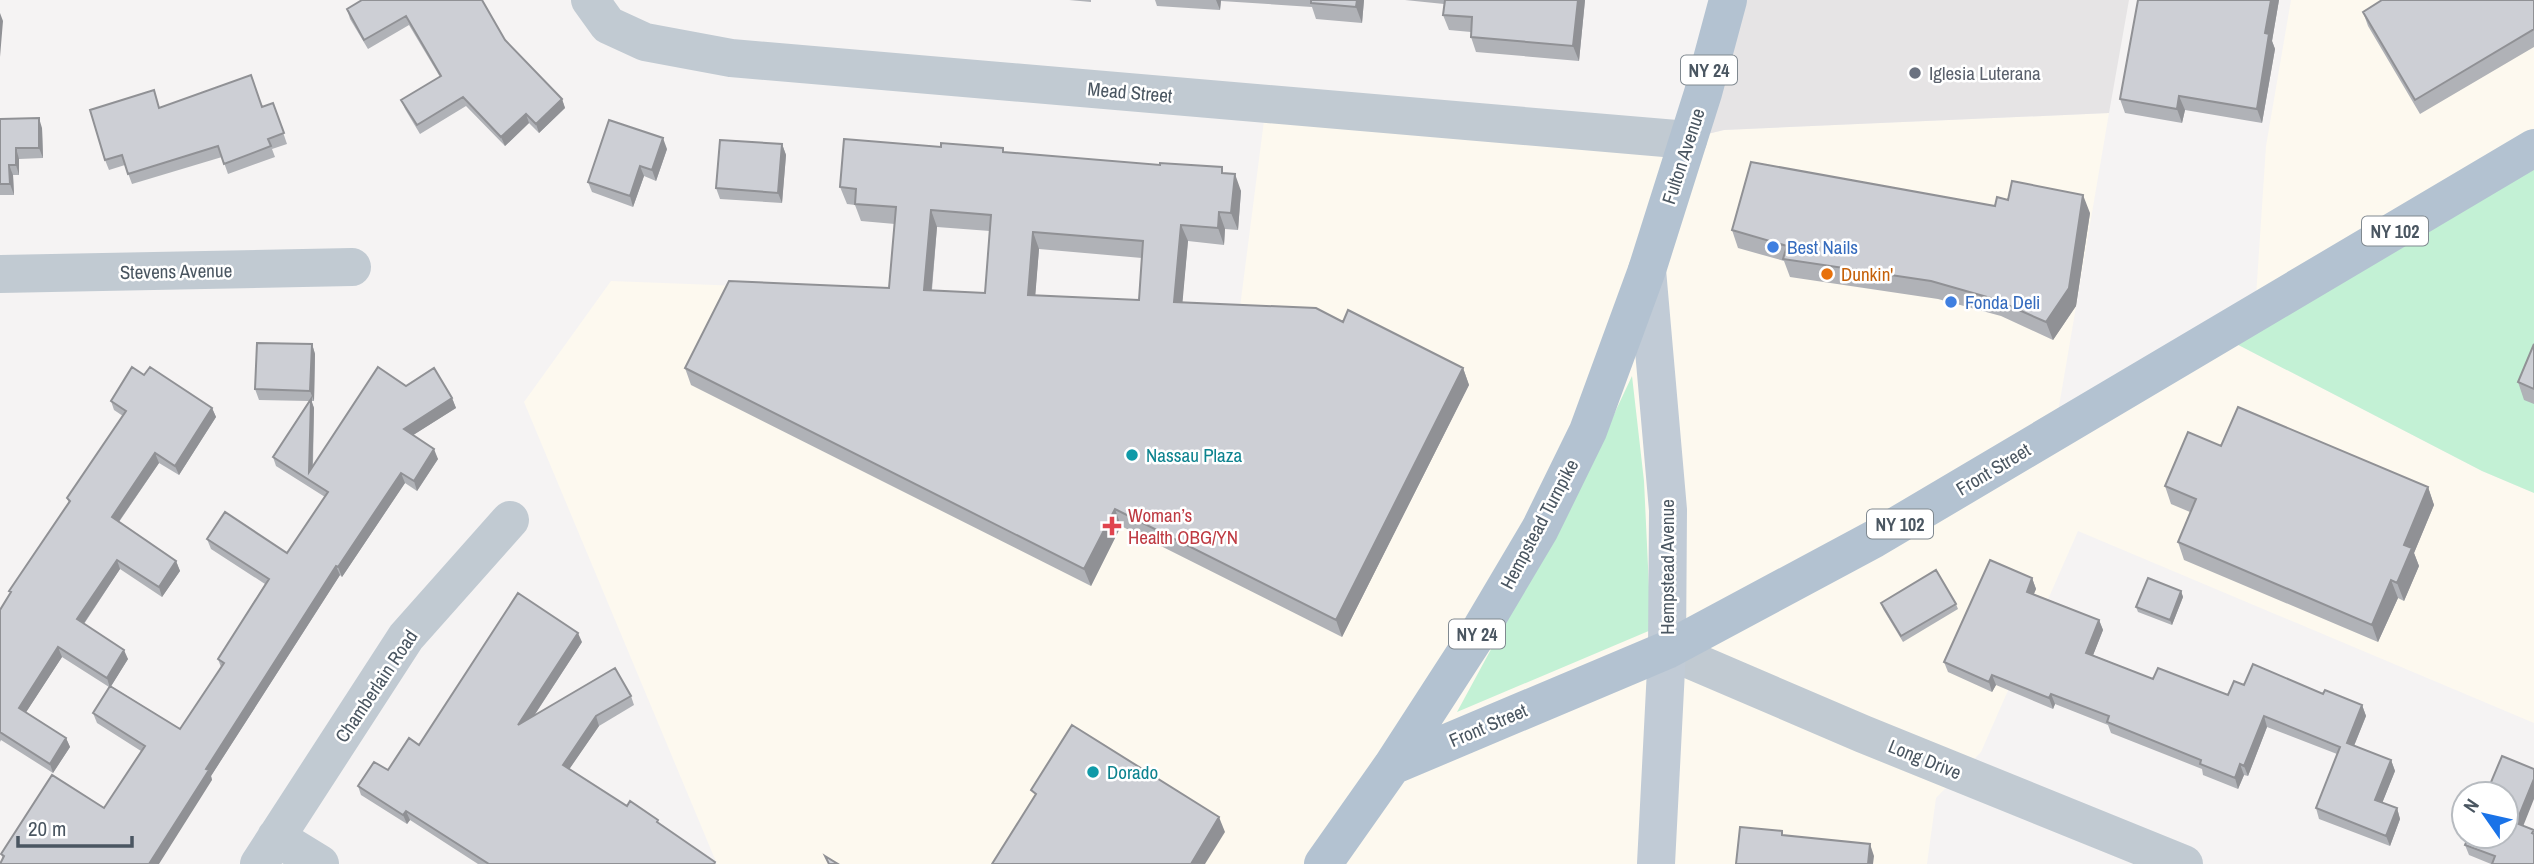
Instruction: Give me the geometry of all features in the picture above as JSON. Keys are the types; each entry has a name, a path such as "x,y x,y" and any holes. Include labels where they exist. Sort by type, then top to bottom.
{"main road":[{"name":"Fulton Avenue","path":"1647,270 1728,0"},
{"name":"Front Street","path":"1392,766 1667,650 1885,533 2534,148"},
{"name":"Hempstead Avenue","path":"1647,270 1668,510 1667,650 1656,864"},
{"name":"Hempstead Turnpike","path":"1323,864 1392,766 1482,627 1540,528 1588,431 1647,270"}],"street":[{"name":"Mead Street","path":"590,0 608,25 645,42 731,58 1688,140"},
{"name":"Stevens Avenue","path":"0,274 352,267"},
{"name":"Chamberlain Road","path":"268,850 406,636 510,520"},
{"name":"Long Drive","path":"1667,650 1863,734 2184,864"},
{"path":"268,850 320,864"}],"shaded area":[{"path":"1730,0 2129,0 2109,113 1724,130 1691,138"},
{"path":"2291,0 2534,0 2534,154 2223,337 2482,471 2534,493 2534,723 2078,531 1981,752 1936,798 1927,864 717,864 524,402 611,281 1239,315 1267,97 1691,138 1724,130 2109,113 2056,424 2255,312 2266,146"}],"green space":[{"path":"2534,154 2534,493 2482,471 2223,337"},
{"path":"1632,376 1644,481 1651,630 1457,712 1585,476"}],"building":[{"path":"362,0 482,0 505,40 562,99 536,124 526,114 501,137 463,97 417,125 401,100 441,76 406,16 364,40 347,9"},
{"path":"1311,0 1357,0 1356,7 1311,3"},
{"path":"1445,0 1578,0 1573,46 1471,37 1472,17 1443,15"},
{"path":"2138,0 2271,0 2265,33 2269,34 2257,109 2179,96 2177,109 2120,99"},
{"path":"2382,0 2534,0 2534,29 2415,100 2363,12"},
{"path":"251,75 262,107 273,103 284,133 268,139 271,146 224,164 218,146 128,174 122,155 105,160 90,110 154,90 159,108"},
{"path":"39,118 39,148 16,148 16,165 9,165 10,184 0,184 0,119"},
{"path":"609,120 663,138 652,170 640,166 630,196 588,182"},
{"name":"Nassau Plaza","path":"844,139 941,147 941,143 1003,148 1003,152 1160,165 1222,167 1222,173 1235,174 1231,213 1219,212 1218,228 1181,225 1174,302 1316,308 1343,322 1348,310 1463,368 1336,620 1115,509 1084,569 685,368 729,281 889,288 896,207 855,204 856,189 840,187","holes":["931,210 991,215 985,293 924,290","1033,232 1143,241 1139,300 1028,295"]},
{"path":"720,140 782,144 778,193 716,188"},
{"path":"1751,162 1995,206 1997,197 2008,200 2012,181 2083,195 2069,288 2046,322 1994,299 1931,281 1783,259 1787,246 1732,230"},
{"path":"257,343 312,344 310,391 255,389"},
{"path":"2534,344 2534,389 2518,382"},
{"path":"132,367 144,375 150,367 212,408 175,466 155,453 112,517 176,561 159,587 117,560 77,619 124,650 107,678 58,647 19,708 66,738 50,764 0,732 0,610 11,592 9,591 70,501 67,498 126,411 111,401"},
{"path":"378,367 406,386 434,368 452,398 404,429 434,449 414,481 401,473 338,567 336,566 206,769 209,770 149,864 0,864 4,856 1,854 52,775 104,808 145,746 93,713 110,686 180,729 224,663 218,659 269,579 207,539 225,512 287,553 328,492 273,457 311,399 309,472"},
{"path":"2238,407 2428,487 2404,545 2412,548 2397,583 2391,580 2372,625 2178,542 2196,499 2165,486 2188,432 2221,446"},
{"path":"1990,560 2032,578 2027,592 2099,620 2086,653 2153,679 2158,668 2228,695 2234,681 2244,685 2253,664 2323,694 2325,690 2362,705 2347,743 2391,760 2375,800 2397,808 2386,836 2316,808 2340,747 2264,716 2244,766 2240,764 2235,778 2200,764 2201,760 2107,722 2109,716 2051,694 2049,698 1992,675 1989,682 1944,662"},
{"path":"1936,570 1956,604 1901,636 1881,603"},
{"path":"2148,578 2181,591 2170,620 2136,607"},
{"path":"518,593 578,633 518,725 615,668 631,696 596,716 563,765 627,806 630,801 715,862 714,864 489,864 406,811 403,815 358,786 374,762 388,770 409,738 419,745"},
{"name":"Dorado","path":"1072,725 1219,817 1191,864 992,864 1036,794 1031,790"},
{"path":"2502,756 2534,769 2534,779 2520,813 2520,780 2492,780"},
{"path":"2520,825 2534,830 2534,864 2492,864 2495,856 2479,850 2520,850"},
{"path":"1740,827 1782,831 1782,835 1870,844 1868,864 1736,864"},
{"path":"825,856 838,864 829,864"}],"place":[{"name":"Iglesia Luterana","path":"1915,73"},
{"name":"Best Nails","path":"1773,247"},
{"name":"Dunkin'","path":"1827,274"},
{"name":"Fonda Deli","path":"1951,302"},
{"name":"Nassau Plaza","path":"1132,455"},
{"name":"Woman’s Health OBG/YN","path":"1112,526"},
{"name":"Dorado","path":"1093,772"}]}
